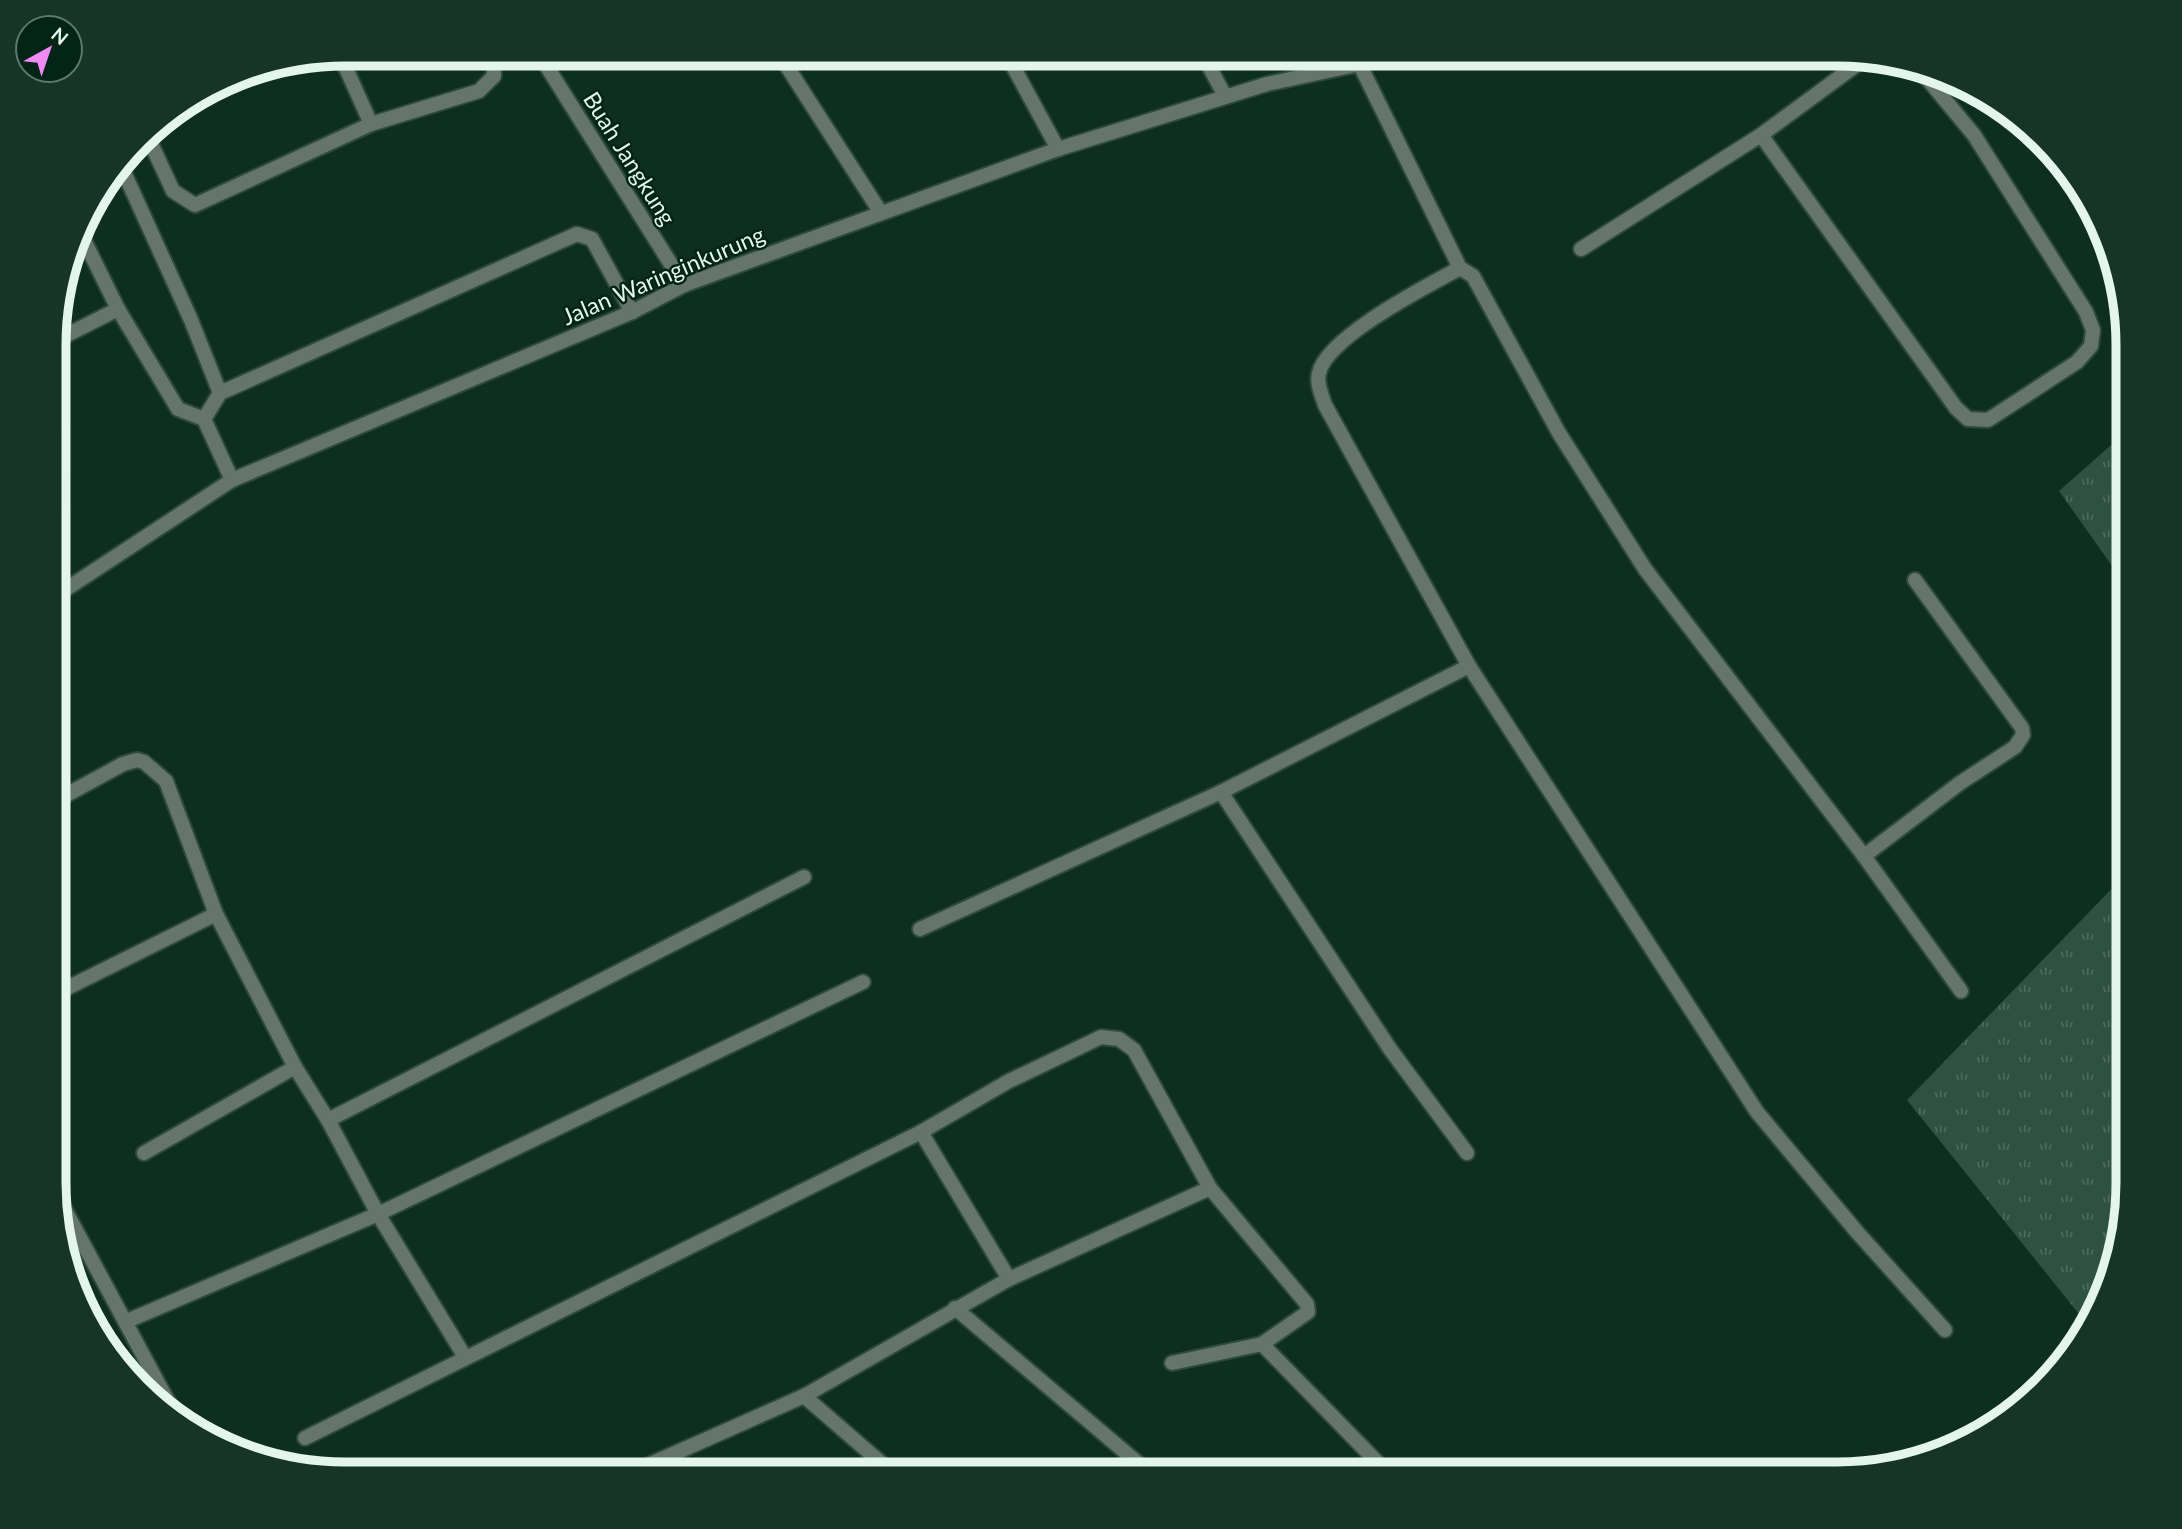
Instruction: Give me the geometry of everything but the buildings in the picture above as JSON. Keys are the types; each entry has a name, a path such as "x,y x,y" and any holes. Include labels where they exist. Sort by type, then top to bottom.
{"street":[{"path":"346,67 372,124"},
{"path":"152,145 173,191 195,205 372,124 479,91 494,76 494,67"},
{"name":"Buah Jangkung","path":"547,67 684,285"},
{"path":"787,67 881,213"},
{"path":"1014,67 1058,149"},
{"path":"1209,67 1225,96"},
{"name":"Jalan Waringinkurung","path":"66,589 232,480 632,312 684,285 1058,149 1225,96 1351,67"},
{"path":"1361,67 1460,268 1473,276 1559,433 1645,569 1864,856 1961,991"},
{"path":"1581,249 1761,135 1853,67"},
{"path":"1761,135 1956,408 1968,419 1988,420 2077,362 2091,346 2093,330 2086,312 1974,135 1931,83"},
{"path":"125,175 191,320 220,393"},
{"path":"204,419 220,393 577,234 592,239 632,312"},
{"path":"86,244 118,309 178,409 204,419 232,480"},
{"path":"1460,268 1397,303 1327,353 1318,375 1325,405 1469,666 1757,1112 1857,1232 1945,1330"},
{"path":"67,335 118,309"},
{"path":"1864,856 1959,783 2015,747 2023,735 2022,728 1915,580"},
{"path":"920,929 1221,792 1469,666"},
{"path":"66,795 123,764 144,762 166,781 216,914 295,1067 328,1120 378,1214 465,1357"},
{"path":"1221,792 1390,1049 1467,1153"},
{"path":"328,1120 804,877"},
{"path":"66,989 216,914"},
{"path":"127,1321 378,1214 863,982"},
{"path":"305,1438 921,1132 1009,1081 1101,1037 1119,1039 1134,1050 1210,1188 1307,1304 1308,1312 1304,1316 1262,1344 1172,1363"},
{"path":"144,1153 295,1067"},
{"path":"921,1132 1009,1279"},
{"path":"655,1462 804,1396 1009,1279 1210,1188"},
{"path":"69,1216 166,1396"},
{"path":"955,1308 1136,1462"},
{"path":"1262,1344 1377,1462"},
{"path":"804,1396 880,1462"}],"green space":[{"path":"2116,441 2116,571 2059,491"},
{"path":"2116,884 2115,1202 2106,1256 2081,1317 1907,1100"}]}
